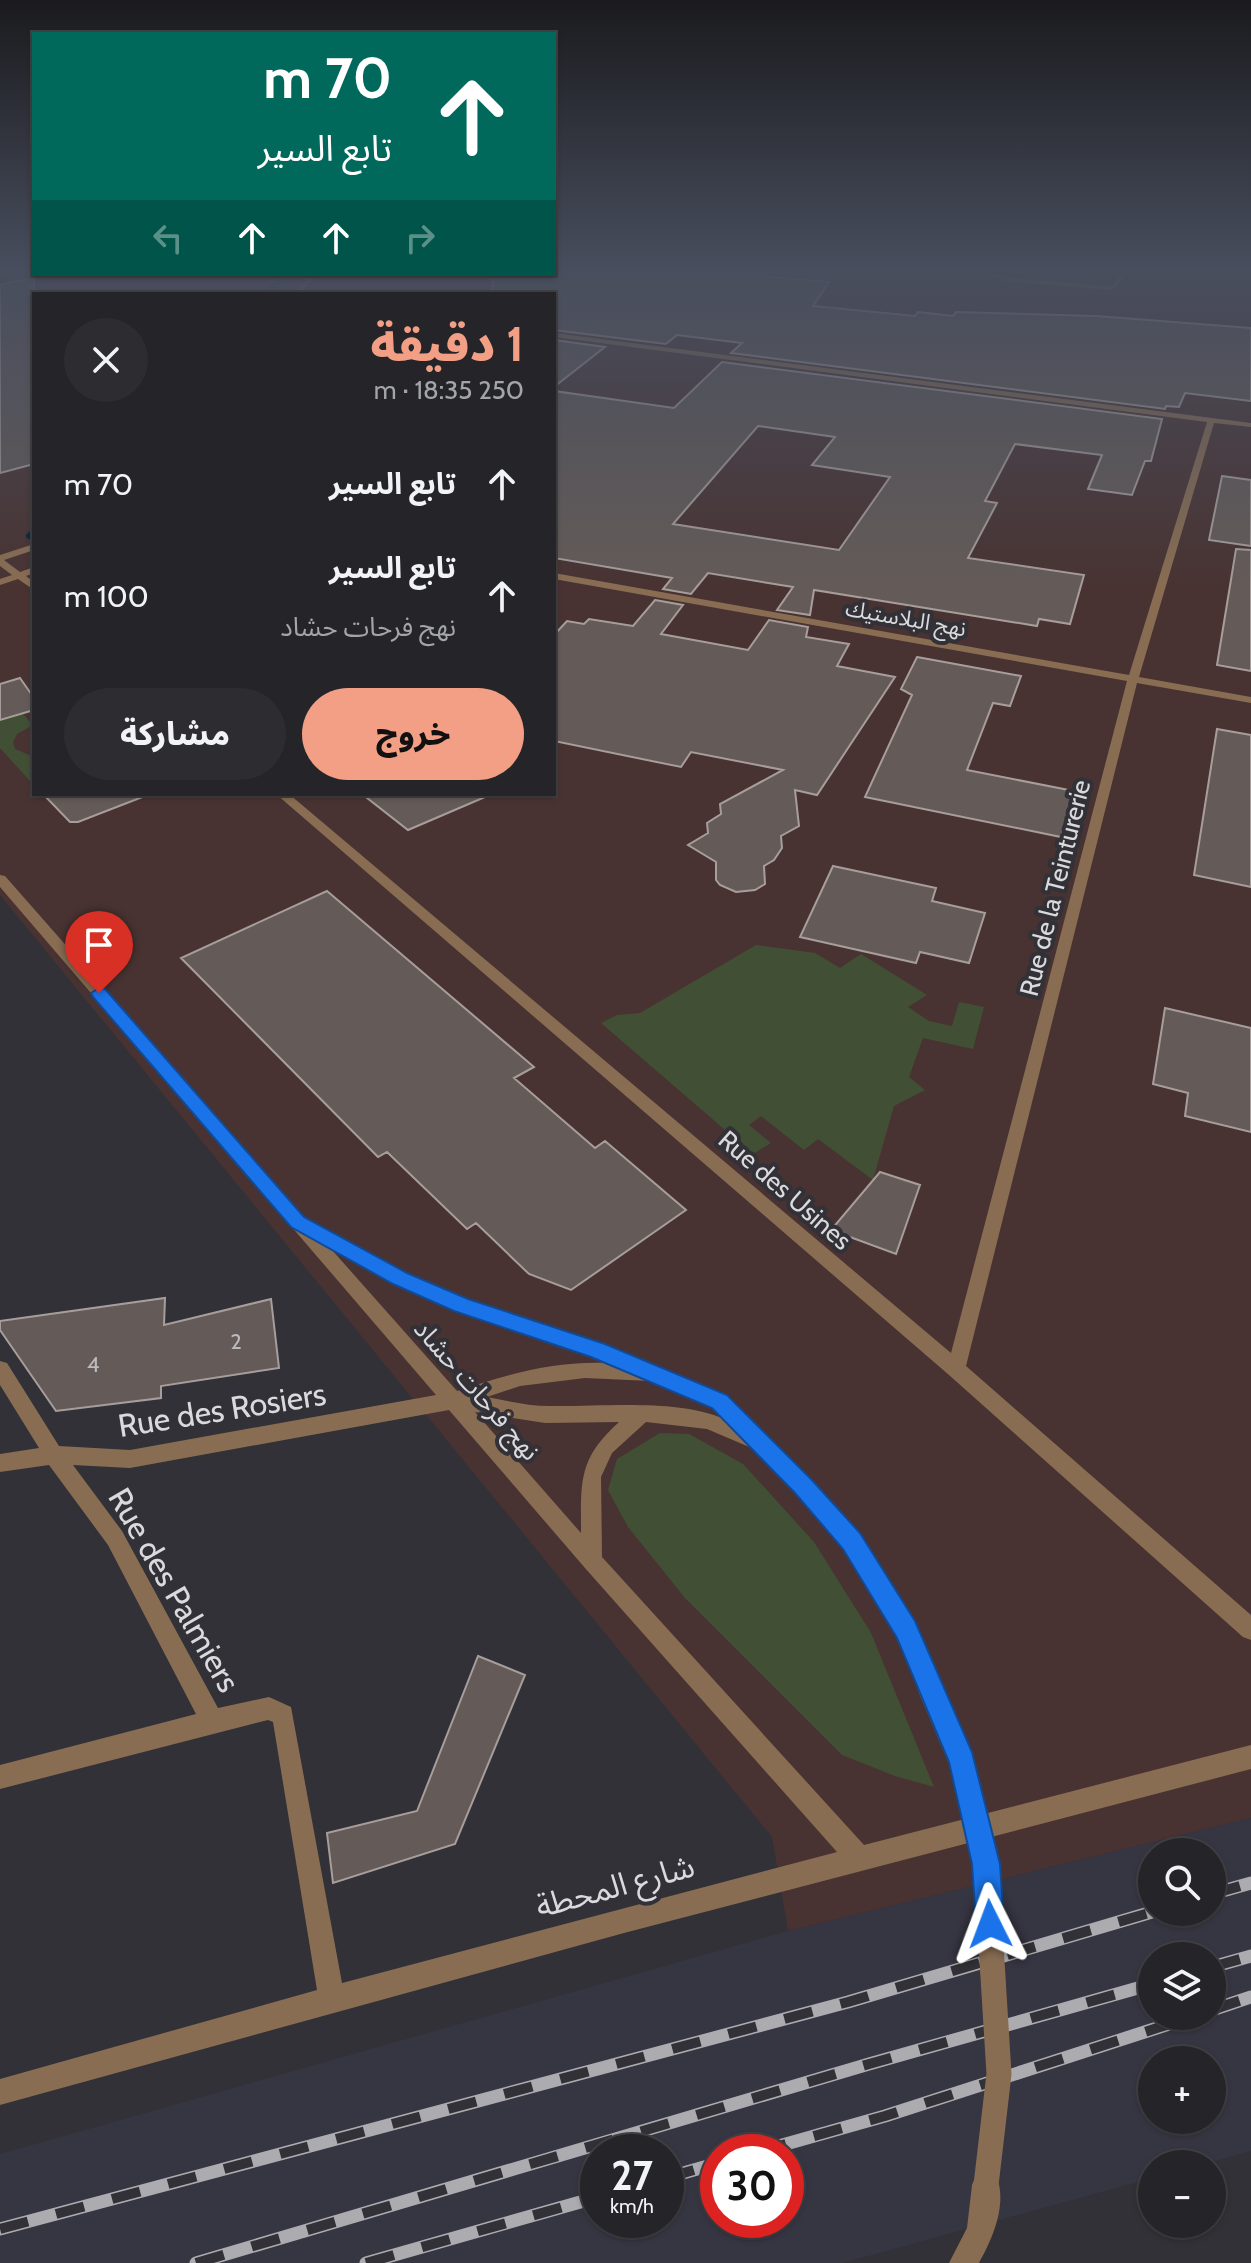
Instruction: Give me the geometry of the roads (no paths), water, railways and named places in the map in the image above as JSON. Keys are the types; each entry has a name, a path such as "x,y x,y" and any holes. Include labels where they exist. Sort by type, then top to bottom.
{"street":[{"path":"879,378 1251,425"},
{"name":"Rue de la Teinturerie","path":"956,1369 1133,679 1211,421"},
{"path":"32,548 3,562 32,585"},
{"path":"0,582 32,571"},
{"name":"نهج البلاستيك","path":"556,576 1251,700"},
{"name":"Rue des Usines","path":"284,796 956,1369 1251,1629"},
{"name":"نهج فرحات حشاد","path":"0,879 592,1561 859,1857"},
{"path":"297,1222 400,1278 462,1305 597,1350 719,1401 803,1486 851,1541 906,1629 962,1762 986,1864 999,2074 981,2231 963,2263"},
{"name":"Rue des Palmiers","path":"0,1369 54,1455 115,1538 212,1721 275,1709 283,1715 331,1997"},
{"path":"452,1401 533,1377 585,1370 654,1373"},
{"path":"452,1401 545,1415 642,1413 709,1421 761,1446"},
{"name":"Rue des Rosiers","path":"0,1463 54,1455 130,1459 452,1401"},
{"path":"592,1561 591,1477 605,1447 642,1413"},
{"path":"0,1777 212,1721"},
{"name":"شارع المحطة","path":"0,2092 331,1997 1251,1757"}],"waterway":[{"path":"29,536 32,533"}],"railway":[{"path":"1226,1890 1251,1883"},
{"path":"0,2229 848,2002 1138,1916"},
{"path":"1226,1963 1251,1956"},
{"path":"196,2263 1138,1988"},
{"path":"1226,2005 1251,1997"},
{"path":"804,2139 1151,2030"},
{"path":"684,2173 700,2168"},
{"path":"366,2263 580,2202"}]}
